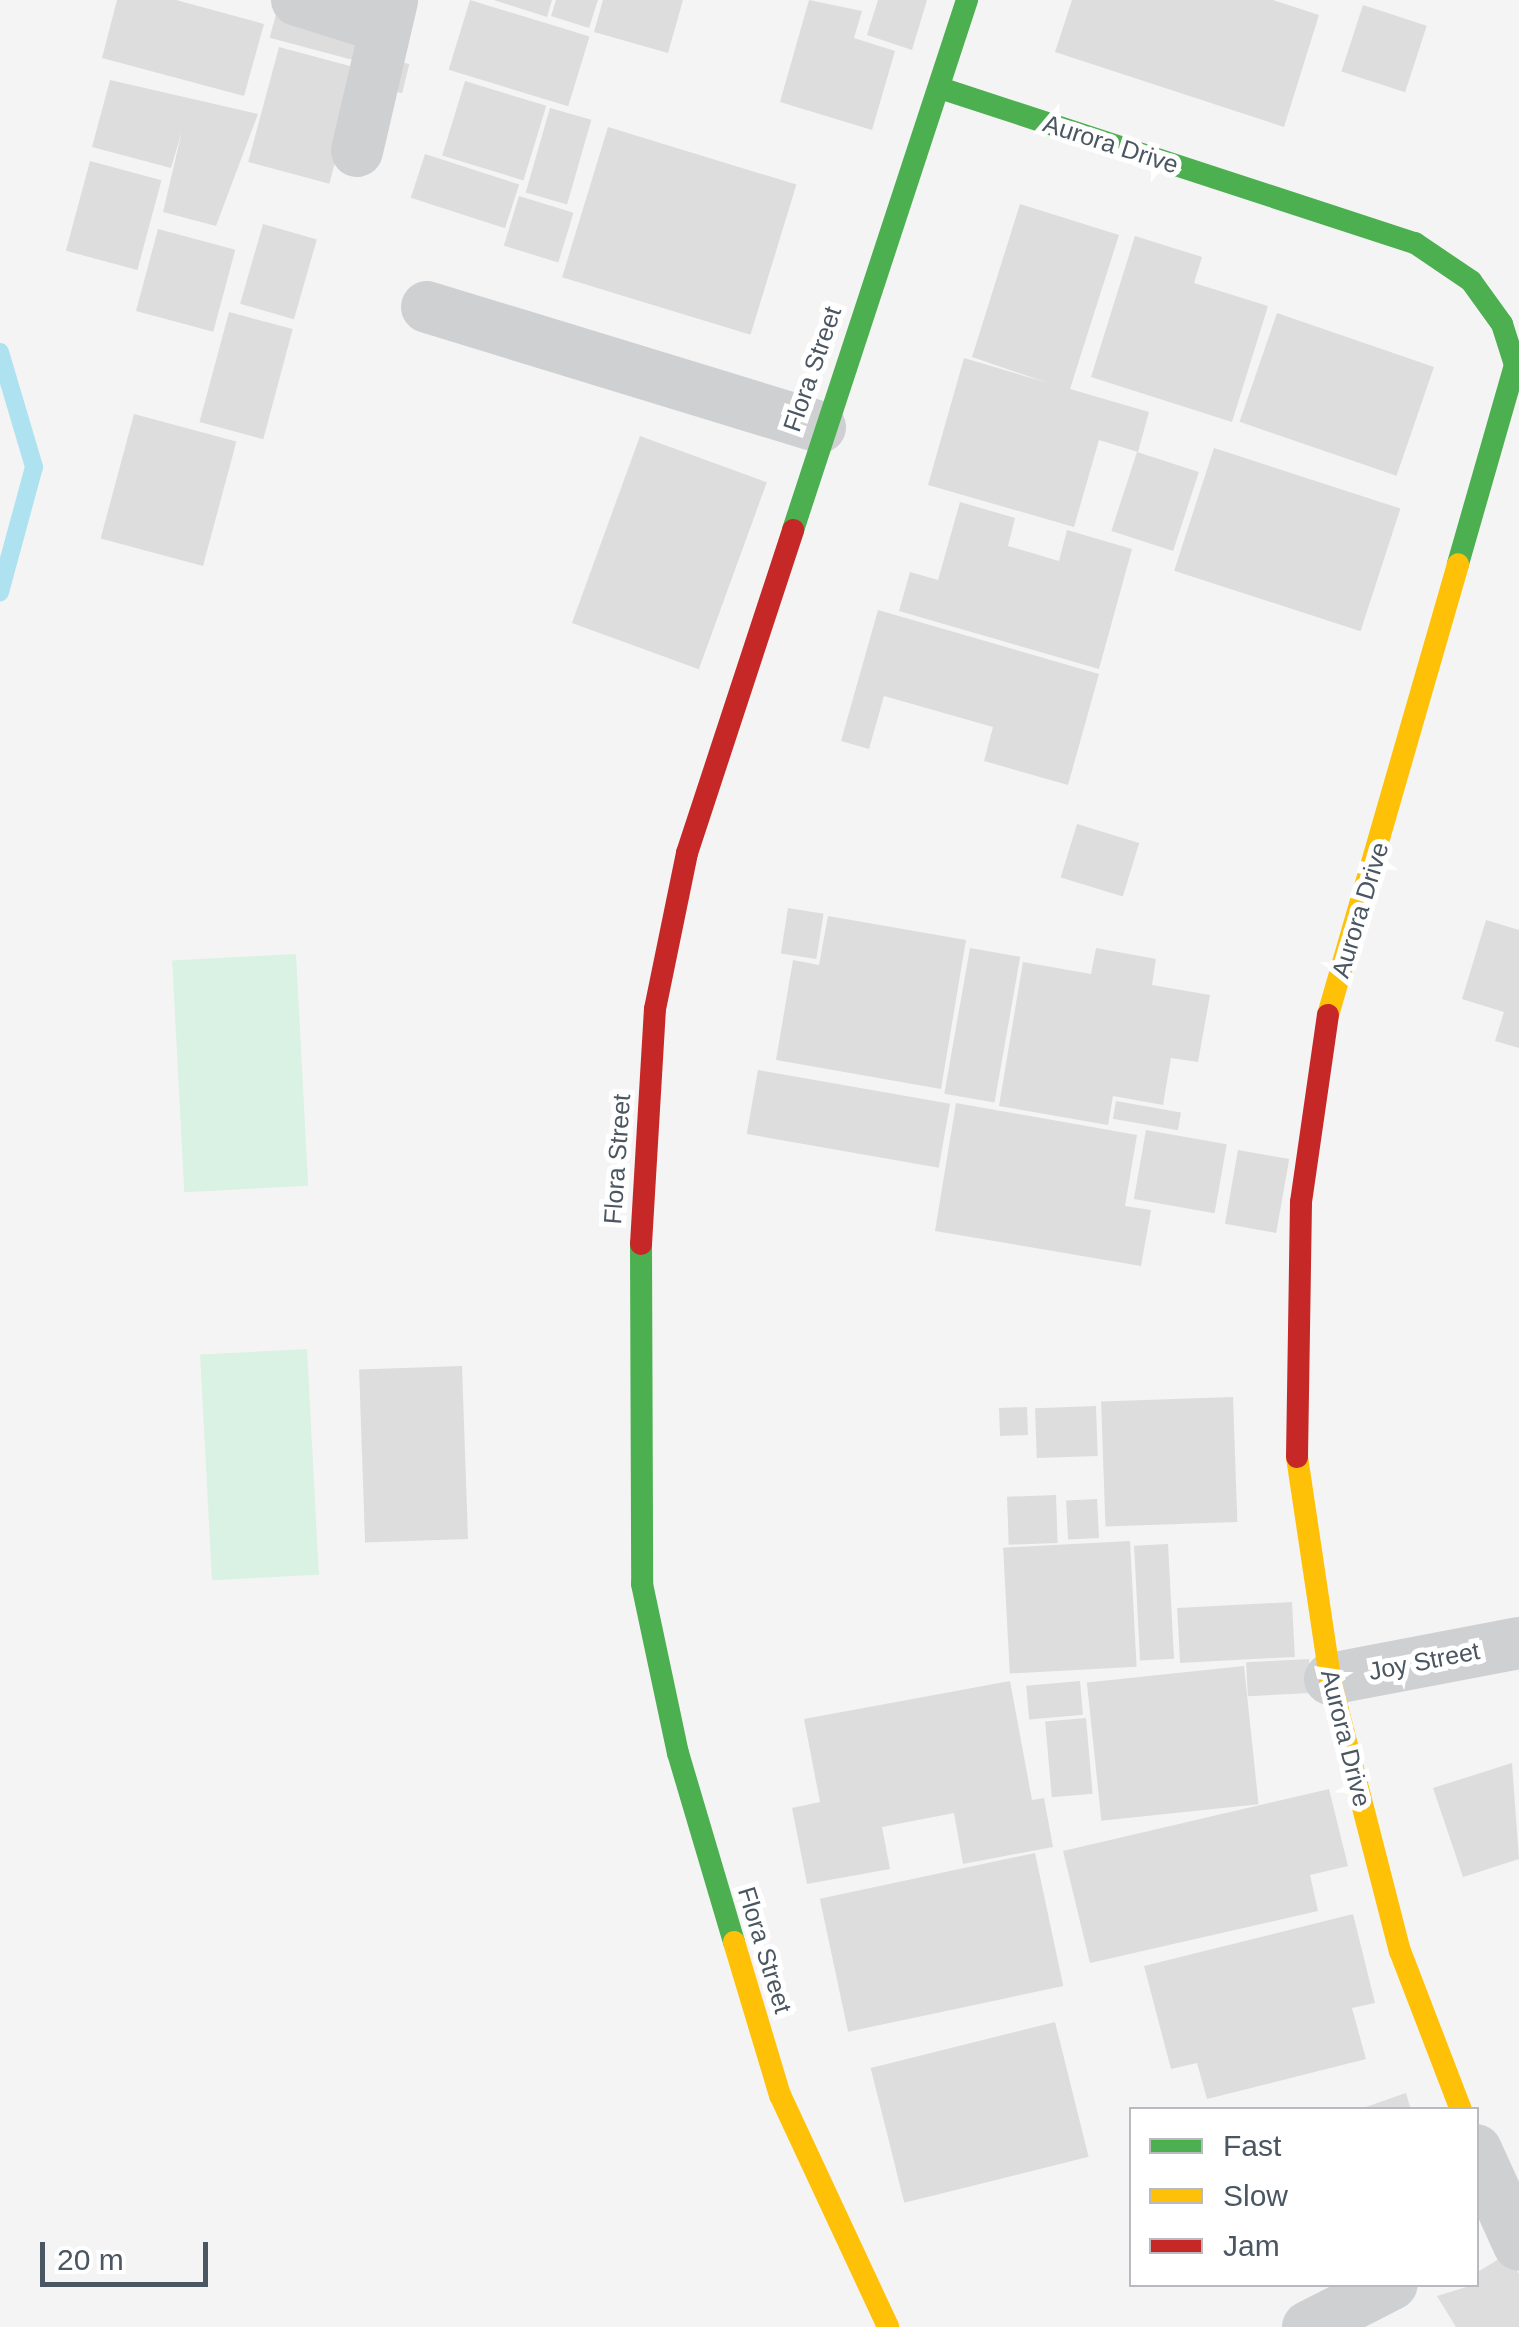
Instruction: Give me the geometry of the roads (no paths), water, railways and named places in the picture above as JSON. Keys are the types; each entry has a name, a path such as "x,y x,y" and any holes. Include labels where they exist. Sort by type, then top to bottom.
{"street":[{"path":"298,0 388,14 357,151"},
{"name":"Flora Street","path":"888,2327 780,2095 678,1754 642,1584 634,1405 656,1009 688,853 820,427 940,88 967,0"},
{"name":"Aurora Drive","path":"940,88 1415,242 1470,281 1502,324 1516,365 1320,1043 1300,1202 1293,1428 1330,1679 1400,1951 1460,2107"},
{"path":"427,308 820,427"},
{"name":"Joy Street","path":"1330,1679 1519,1644"},
{"path":"1479,2161 1501,2238"},
{"path":"1308,2327 1386,2287"}],"waterway":[{"path":"0,352 34,467 0,592"}]}
